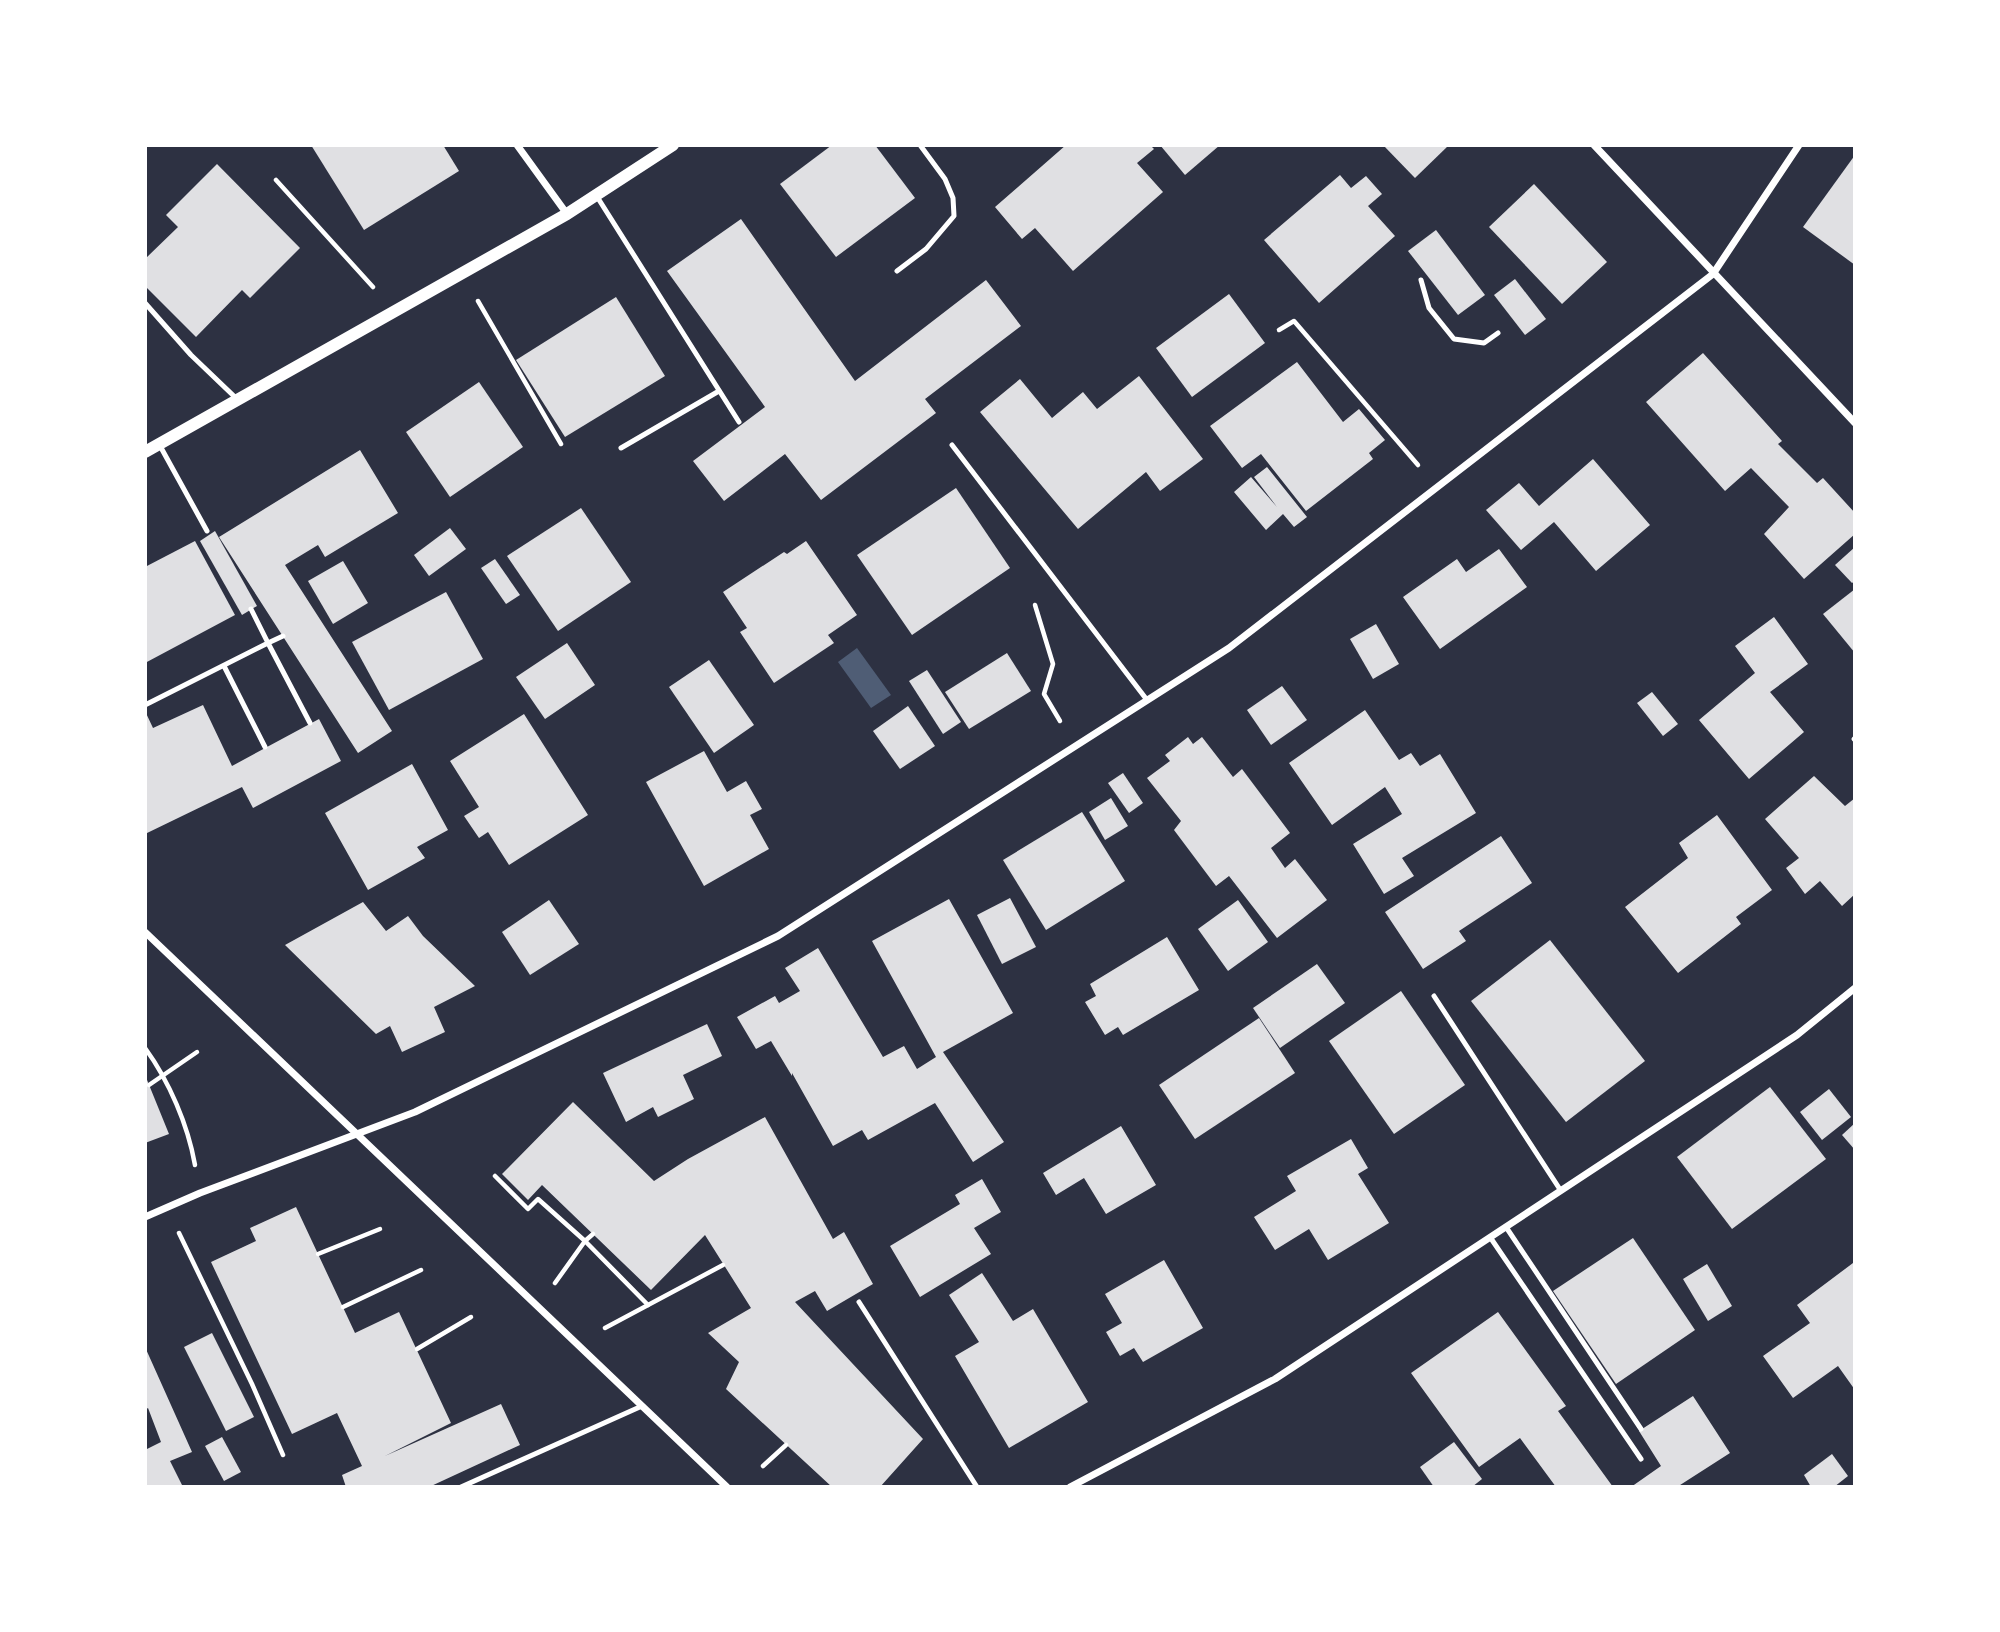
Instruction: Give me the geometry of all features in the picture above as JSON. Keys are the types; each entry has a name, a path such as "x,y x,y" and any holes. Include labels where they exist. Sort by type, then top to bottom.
{"street":[{"path":"517,145 567,214"},
{"path":"145,452 567,214 673,145"},
{"path":"1594,145 1855,423"},
{"path":"145,1217 200,1193 415,1112 778,936 1229,648 1713,274 1799,145"},
{"path":"145,932 727,1487"},
{"path":"1070,1487 1275,1379 1797,1035 1855,988"}],"lane":[{"path":"897,271 926,248 954,216 953,198 946,179 920,145"},
{"path":"596,195 739,422"},
{"path":"1421,280 1429,308 1454,339 1484,343 1498,333"},
{"path":"145,303 191,355 238,400"},
{"path":"621,449 719,391"},
{"path":"159,444 207,531"},
{"path":"952,445 1147,700"},
{"path":"251,609 310,723"},
{"path":"145,705 283,636"},
{"path":"224,666 265,747"},
{"path":"1434,996 1560,1191"},
{"path":"1506,1227 1641,1429"},
{"path":"1490,1237 1641,1459"},
{"path":"859,1302 977,1487"},
{"path":"461,1487 642,1406"}],"path":[{"path":"276,180 394,311"},
{"path":"461,273 561,444"},
{"path":"1279,330 1294,321 1437,486"},
{"path":"1031,595 1054,664 1044,694 1057,718 1077,745"},
{"path":"145,1048 172,1096 191,1144 200,1193"},
{"path":"149,1085 163,1078 197,1052"},
{"path":"495,1176 528,1209 538,1199 585,1241 648,1305"},
{"path":"508,1189 513,1185"},
{"path":"167,1207 283,1455"},
{"path":"318,1254 380,1229"},
{"path":"536,1305 593,1234"},
{"path":"577,1344 723,1265"},
{"path":"343,1307 421,1270"},
{"path":"417,1349 471,1318"},
{"path":"764,1466 786,1445"}],"water":[{"path":"857,648 891,695 871,708 838,662"}],"building":[{"path":"311,145 443,145 459,171 364,230"},
{"path":"832,145 875,145 915,198 836,257 780,184"},
{"path":"1066,145 1150,145 1154,149 1137,163 1163,192 1073,271 1035,228 1022,239 995,207"},
{"path":"1160,145 1220,145 1185,175"},
{"path":"1383,145 1449,145 1415,178"},
{"path":"1855,155 1855,265 1803,227"},
{"path":"217,164 300,248 250,298 242,290 196,337 145,286 145,259 178,227 166,215"},
{"path":"1340,175 1351,188 1366,176 1382,194 1368,206 1395,236 1319,303 1264,240"},
{"path":"1534,184 1607,262 1562,304 1489,227"},
{"path":"741,219 855,381 986,280 1021,326 925,399 936,413 821,500 785,454 724,501 693,461 765,407 667,271"},
{"path":"1436,230 1485,295 1458,315 1408,251"},
{"path":"1515,279 1546,319 1525,335 1494,295"},
{"path":"1229,294 1265,343 1192,397 1156,348"},
{"path":"616,297 665,376 565,437 516,360"},
{"path":"1703,353 1782,441 1778,444 1817,483 1823,478 1855,513 1855,534 1804,579 1764,534 1789,507 1751,468 1725,491 1646,402"},
{"path":"1297,362 1343,422 1359,409 1385,440 1369,453 1373,459 1306,511 1261,454 1242,468 1210,426"},
{"path":"1139,376 1203,459 1160,491 1146,472 1078,529 980,412 1020,379 1052,418 1083,392 1097,409"},
{"path":"479,382 523,447 450,497 406,432"},
{"path":"360,450 398,513 325,557 318,545 285,565 392,731 358,753 219,537"},
{"path":"1593,459 1650,525 1596,571 1554,522 1521,550 1486,510 1519,483 1539,506"},
{"path":"1267,467 1307,517 1294,527 1283,514 1266,530 1234,492 1251,477 1277,507 1254,477"},
{"path":"956,488 1010,568 912,635 857,555"},
{"path":"581,508 631,582 558,631 507,556"},
{"path":"450,528 466,549 429,576 414,555"},
{"path":"215,531 257,606 242,615 200,541"},
{"path":"195,541 235,615 145,663 145,567"},
{"path":"806,541 857,615 828,635 834,643 774,683 740,632 747,628 723,592 784,552 787,554"},
{"path":"1855,547 1855,581 1852,583 1835,565"},
{"path":"1499,549 1527,587 1440,649 1403,597 1457,559 1466,572"},
{"path":"495,559 520,595 506,604 481,568"},
{"path":"343,561 368,603 333,624 308,581"},
{"path":"1855,589 1855,653 1823,614"},
{"path":"446,592 483,659 389,710 352,642"},
{"path":"1774,617 1808,664 1770,692 1804,732 1749,779 1699,720 1755,673 1735,646"},
{"path":"1376,624 1399,664 1373,679 1350,639"},
{"path":"567,643 595,685 545,719 516,677"},
{"path":"1007,653 1031,691 969,729 945,692"},
{"path":"709,660 754,725 714,753 669,687"},
{"path":"927,670 961,722 943,734 909,681"},
{"path":"1282,686 1307,720 1271,745 1247,710"},
{"path":"1652,692 1678,724 1663,736 1637,703"},
{"path":"203,705 232,766 319,719 341,761 253,808 242,787 145,834 145,711 153,728"},
{"path":"908,706 935,746 900,769 873,731"},
{"path":"1365,710 1399,760 1411,753 1420,766 1440,754 1476,813 1402,858 1414,876 1384,894 1353,844 1402,814 1385,787 1332,825 1289,763"},
{"path":"524,714 588,815 509,865 488,832 479,838 464,816 479,807 450,761"},
{"path":"1188,737 1193,744 1202,737 1233,777 1242,769 1290,833 1271,848 1285,868 1295,859 1327,900 1277,938 1229,876 1216,886 1174,830 1181,821 1147,778 1170,761 1165,755"},
{"path":"704,751 727,792 746,781 762,809 750,815 769,849 704,886 646,782"},
{"path":"412,764 448,830 417,847 425,858 368,890 325,813"},
{"path":"1123,773 1143,803 1129,813 1108,783"},
{"path":"1814,776 1845,806 1855,798 1855,894 1842,906 1820,881 1805,894 1786,868 1799,858 1765,819"},
{"path":"1111,798 1128,826 1105,840 1089,812"},
{"path":"1082,812 1125,881 1046,930 1003,860"},
{"path":"1717,815 1772,890 1736,917 1741,924 1678,973 1625,907 1688,858 1679,843"},
{"path":"1501,836 1532,883 1459,931 1466,941 1423,969 1385,912"},
{"path":"1010,898 1036,947 1002,964 977,915"},
{"path":"949,899 1013,1013 943,1052 1004,1142 973,1162 935,1103 868,1140 862,1130 833,1146 771,1041 756,1049 737,1017 775,996 779,1003 800,991 785,968 818,948 883,1057 904,1046 917,1069 936,1057 872,941"},
{"path":"549,900 579,944 530,975 502,932"},
{"path":"1238,900 1268,942 1228,971 1198,929"},
{"path":"363,902 386,931 408,916 423,936 475,986 434,1007 445,1032 402,1052 390,1026 376,1034 285,945"},
{"path":"1167,937 1199,990 1123,1035 1118,1027 1105,1035 1085,1002 1096,996 1090,984"},
{"path":"1550,940 1645,1061 1566,1122 1471,1001"},
{"path":"1317,964 1345,1003 1280,1048 1253,1008"},
{"path":"1401,991 1465,1085 1394,1134 1329,1041"},
{"path":"1259,1018 1295,1073 1195,1139 1159,1085"},
{"path":"707,1024 722,1056 683,1075 694,1099 658,1117 653,1107 626,1122 603,1073"},
{"path":"145,1075 169,1134 145,1143"},
{"path":"1770,1087 1826,1159 1732,1229 1677,1157"},
{"path":"1829,1089 1851,1117 1822,1140 1800,1112"},
{"path":"573,1102 654,1181 765,1117 833,1239 844,1232 873,1284 827,1311 815,1291 795,1302 923,1439 880,1487 832,1487 726,1389 739,1362 708,1333 751,1308 705,1235 651,1290 542,1185 528,1200 502,1174"},
{"path":"1855,1123 1855,1150 1842,1135"},
{"path":"1121,1126 1156,1185 1106,1214 1084,1178 1056,1195 1043,1173"},
{"path":"1351,1139 1368,1168 1358,1174 1389,1223 1328,1260 1309,1229 1275,1250 1254,1217 1296,1191 1287,1176"},
{"path":"982,1179 1001,1212 974,1228 991,1254 920,1297 890,1246 960,1204 955,1195"},
{"path":"296,1207 355,1333 399,1312 451,1423 385,1456 501,1404 520,1445 429,1487 346,1487 342,1475 362,1466 337,1413 292,1434 211,1262 256,1241 250,1228"},
{"path":"1633,1238 1695,1330 1616,1384 1553,1291"},
{"path":"1164,1260 1203,1328 1143,1362 1134,1348 1120,1356 1106,1332 1122,1323 1105,1294"},
{"path":"1853,1263 1855,1390 1838,1366 1793,1398 1763,1356 1810,1323 1797,1305"},
{"path":"1707,1264 1732,1306 1708,1321 1683,1279"},
{"path":"982,1273 1013,1321 1033,1309 1088,1402 1009,1448 955,1356 979,1342 949,1295"},
{"path":"1498,1312 1566,1406 1558,1411 1613,1487 1556,1487 1520,1438 1479,1467 1411,1373"},
{"path":"212,1333 254,1417 226,1431 184,1347"},
{"path":"145,1347 192,1452 170,1461 183,1487 145,1487 145,1450 161,1442 148,1408 145,1410"},
{"path":"1693,1396 1730,1453 1677,1487 1631,1487 1661,1466 1639,1431"},
{"path":"222,1437 241,1472 224,1481 205,1446"},
{"path":"1454,1442 1482,1479 1472,1487 1434,1487 1420,1467"},
{"path":"1832,1454 1848,1476 1834,1487 1811,1487 1804,1475"}]}
